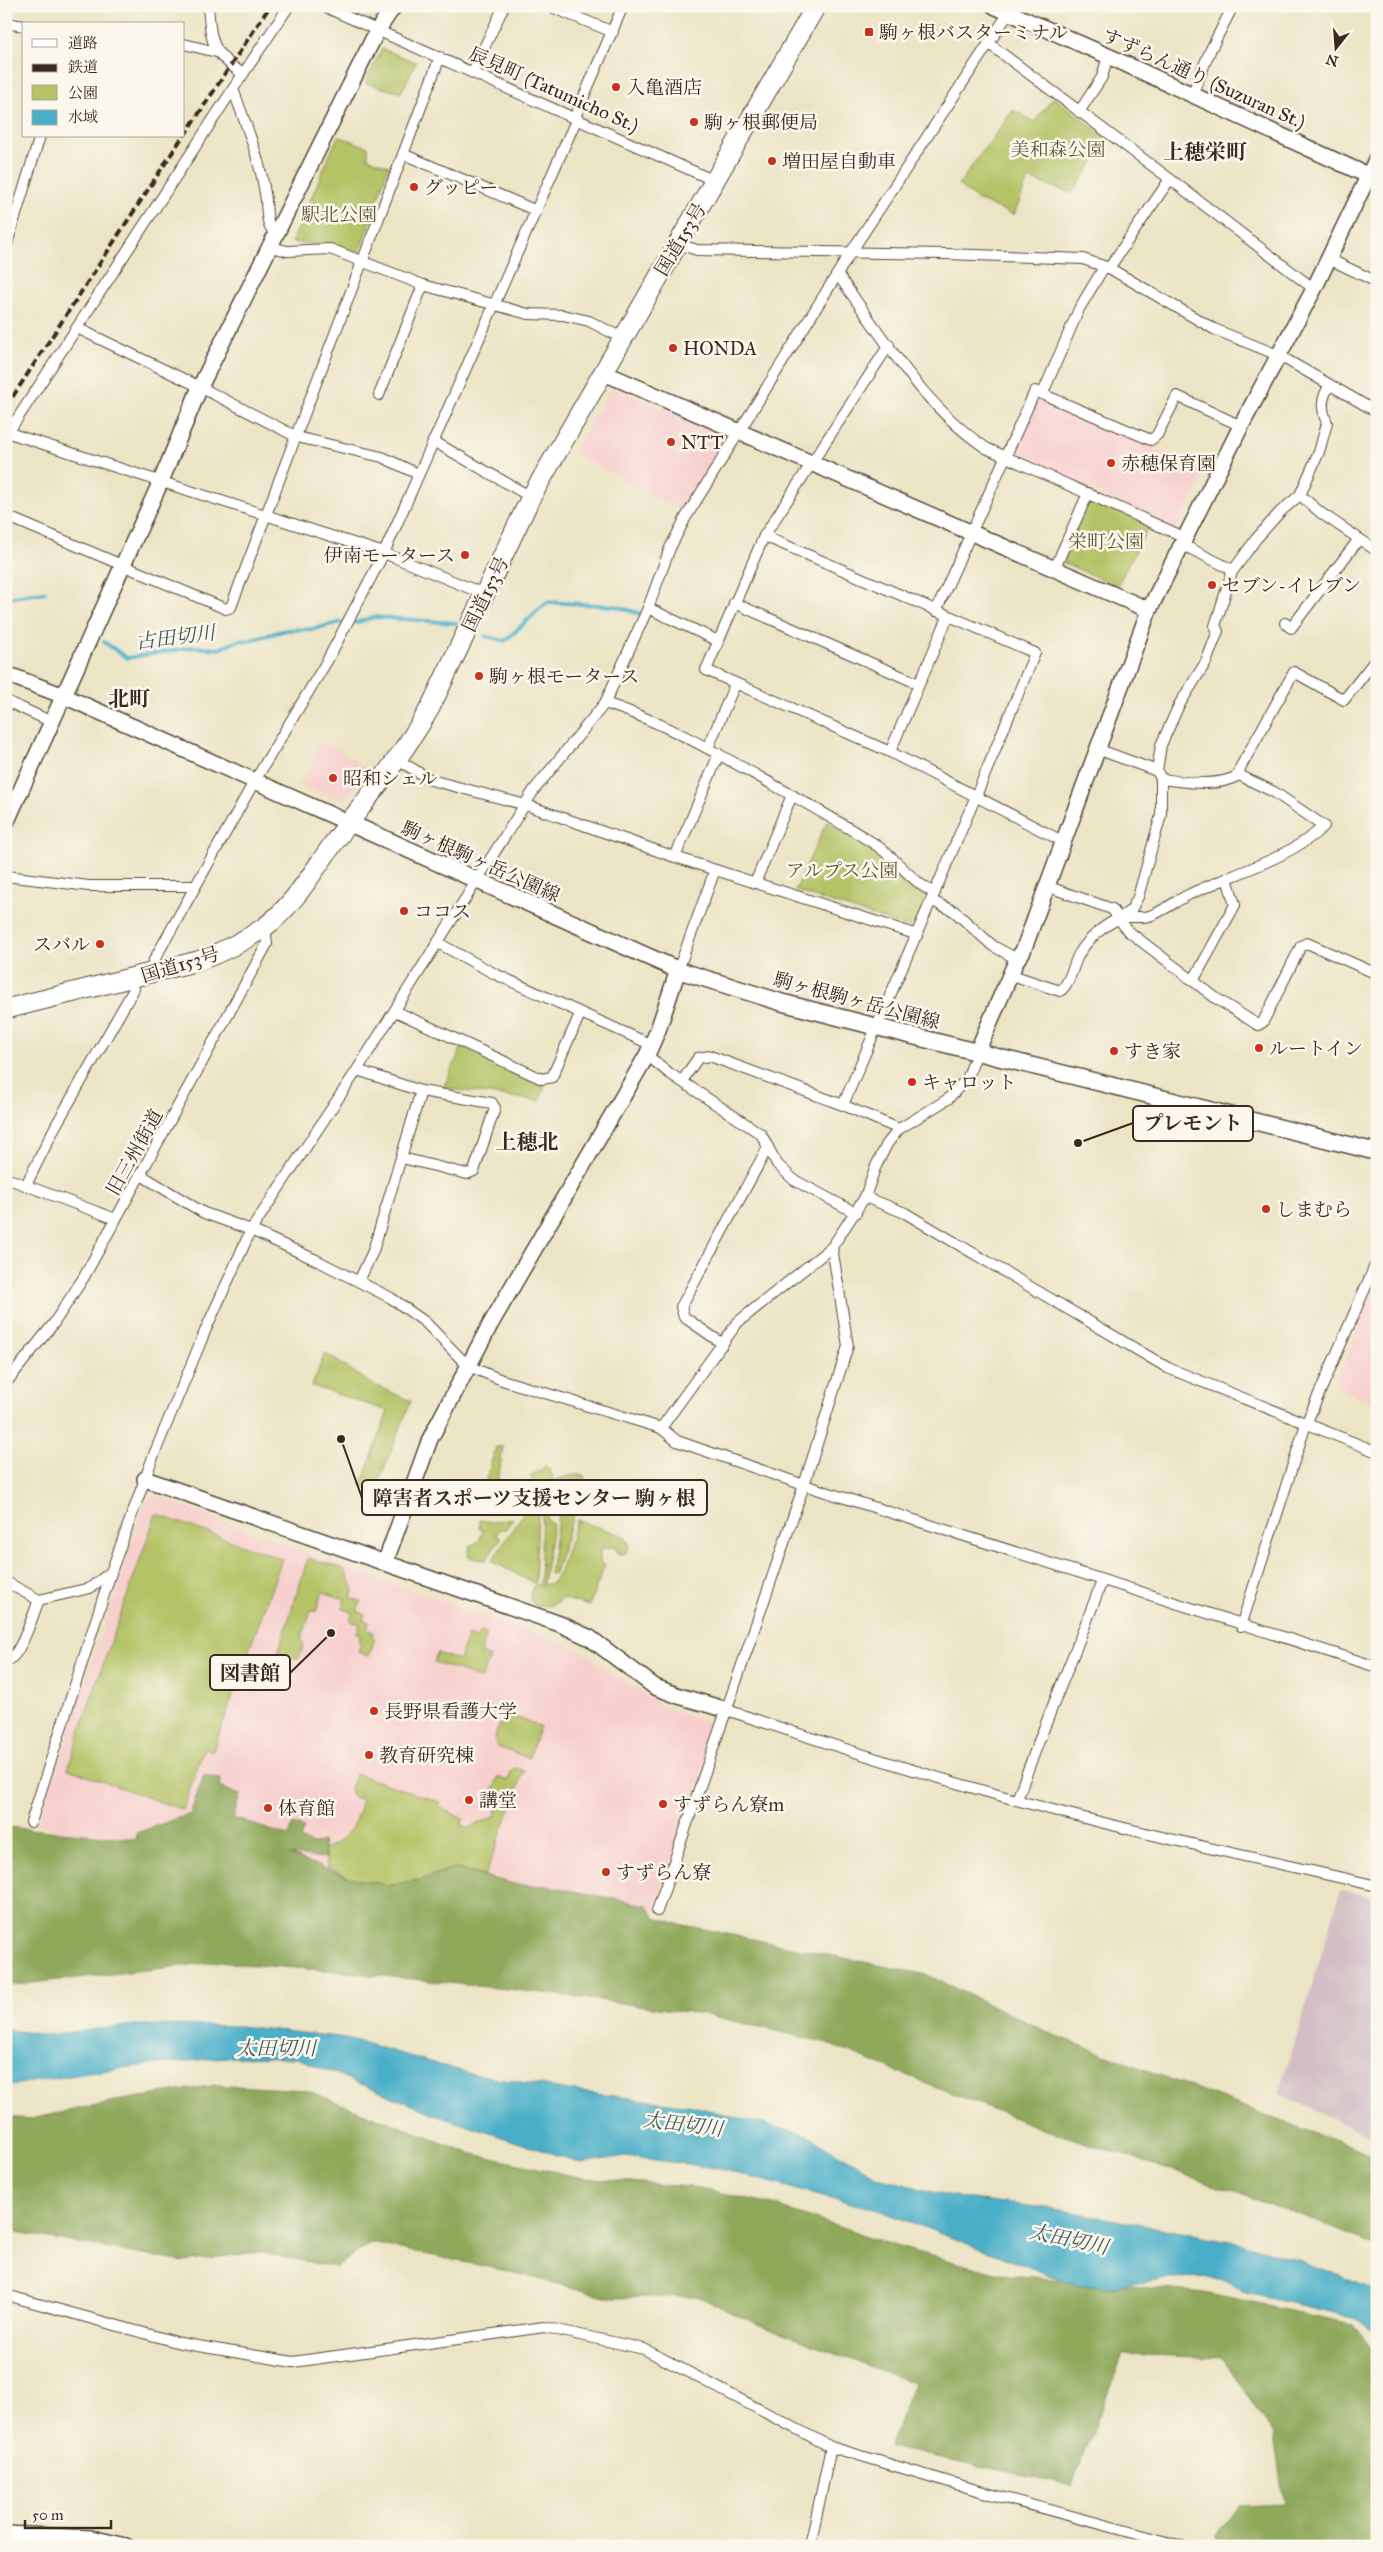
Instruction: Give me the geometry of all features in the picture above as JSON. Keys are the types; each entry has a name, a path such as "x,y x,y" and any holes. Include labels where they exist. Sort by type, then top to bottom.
{"highway":[{"name":"国道153号","path":"6,1008 131,979 198,961 222,952 266,926 291,901 398,760 430,708 531,497 816,6"}],"main road":[{"name":"駒ヶ根駒ヶ岳公園線","path":"349,823 477,882 678,970 780,1002 1377,1152"}],"street":[{"path":"208,6 211,33 216,52 223,60 243,74"},
{"path":"289,6 233,88 7,434 161,481 384,553 484,594"},
{"name":"辰見町 (Tatumicho St.)","path":"323,6 473,71 715,181"},
{"path":"6,824 161,481 200,387 377,31 394,6"},
{"path":"473,71 504,6"},
{"path":"549,6 613,32"},
{"path":"154,972 152,962 254,782 327,661 384,553 537,211 623,6"},
{"name":"すずらん通り (Suzuran St.)","path":"994,6 1011,10 1368,176"},
{"path":"1192,95 1210,51 1233,6"},
{"path":"31,1822 111,1572 144,1479 206,1329 251,1230 357,1070 546,775 606,703 648,608 674,540 738,430 838,276 851,252 1011,10"},
{"path":"6,23 22,26"},
{"path":"988,43 1314,289"},
{"path":"185,44 216,52"},
{"path":"1079,112 1102,77 1108,56"},
{"path":"6,516 226,609 231,607 440,57"},
{"path":"233,88 257,155 264,185 269,228 274,241 287,251 330,249 422,285 528,314 589,321 622,338"},
{"path":"6,247 11,216 39,138"},
{"path":"402,154 537,211"},
{"path":"660,1428 738,1322 832,1247 865,1198 875,1168 887,1144 899,1129 948,1099 968,1077 977,1052 1022,951 1149,610 1241,426 1280,356 1314,289 1377,158"},
{"path":"1043,393 1079,309 1106,268 1170,180"},
{"path":"678,244 697,250 851,252 1083,260 1106,268 1214,330 1280,356 1377,412"},
{"path":"1329,259 1377,282"},
{"path":"838,276 922,392 960,430 986,448 1088,493 1183,541 1229,568 1232,572"},
{"path":"379,395 422,285"},
{"path":"77,328 200,387 297,437 382,457 418,474"},
{"path":"889,345 764,536 706,670 890,752 1062,841"},
{"path":"602,372 1149,610"},
{"path":"1012,974 1060,991 1065,987 1080,953 1087,943 1097,933 1131,910 1146,870 1161,815 1160,750 1165,733 1212,648 1218,631 1215,626 1232,572 1256,539 1280,512 1300,495 1324,435 1327,423 1322,412 1322,401 1330,385"},
{"path":"936,611 1035,391 1152,440 1157,435 1177,396 1241,426"},
{"path":"433,441 531,497"},
{"path":"1054,570 1088,493"},
{"path":"1300,495 1321,513 1377,551"},
{"path":"764,536 1035,653 918,934 843,1105"},
{"path":"1285,623 1291,628 1359,539"},
{"path":"734,603 919,684"},
{"path":"648,608 718,640"},
{"path":"890,752 948,617"},
{"path":"1239,776 1240,768 1294,672 1344,700 1377,658"},
{"path":"6,674 64,696 349,823"},
{"path":"708,748 735,684"},
{"path":"6,701 52,722"},
{"path":"606,703 645,716 708,748 792,795 880,848 933,897 954,911 992,946 1017,959"},
{"path":"1096,749 1159,775 1198,783 1224,781 1239,776 1274,792 1324,826 1313,837 1287,851 1188,895 1149,916 1120,918"},
{"path":"675,857 718,754"},
{"path":"398,760 431,780 526,805 675,857 918,934"},
{"path":"755,883 792,795"},
{"path":"385,1563 430,1438 468,1366 650,1050 715,870"},
{"path":"6,876 90,886 195,886"},
{"path":"1193,980 1235,905 1227,878"},
{"path":"1046,886 1112,909 1128,931 1246,1019 1258,1025 1263,1022 1300,946 1307,943 1377,974"},
{"name":"旧三州街道","path":"6,1382 54,1322 84,1277 267,944 266,926"},
{"path":"438,943 495,974 580,1014 650,1050 682,1081 761,1134 777,1164 794,1180 856,1213"},
{"path":"26,1185 55,1127 134,989 131,979"},
{"path":"395,1011 542,1079 552,1077 580,1014"},
{"path":"682,1081 698,1058 710,1056 843,1105 899,1129"},
{"path":"357,1070 421,1091 492,1103 495,1108 474,1171 467,1174 402,1158"},
{"path":"359,1281 373,1251 421,1091"},
{"path":"723,1344 684,1317 681,1307 768,1147"},
{"path":"141,1175 204,1213 251,1230 392,1298 425,1322 468,1366 502,1380 660,1428 677,1442 804,1485 1241,1626 1377,1667"},
{"path":"6,1178 116,1219"},
{"path":"865,1198 905,1213 1168,1368 1377,1452"},
{"path":"657,1911 804,1485 848,1346 832,1247"},
{"path":"1241,1626 1306,1424 1377,1261"},
{"path":"144,1479 560,1624 590,1638 656,1687 840,1748 1017,1800 1172,1839 1377,1886"},
{"path":"6,1582 39,1600 90,1588 111,1572"},
{"path":"1017,1800 1040,1735 1073,1658 1102,1581"},
{"path":"6,1661 11,1660 18,1653 39,1600"},
{"path":"6,2295 180,2343 294,2362 544,2327 644,2349 831,2447 1155,2542 1182,2546"},
{"path":"810,2546 831,2447"},
{"path":"6,2534 91,2538 126,2546"}],"shaded area":[{"path":"615,388 730,438 685,513 573,452 610,389"},
{"name":"赤穂保育園","path":"1042,397 1206,472 1176,529 1017,455 1014,449 1034,400"},
{"name":"昭和シェル","path":"316,744 331,745 368,770 344,800 297,786 312,769"},
{"path":"1377,1282 1377,1405 1334,1385"},
{"name":"長野県看護大学","path":"153,1495 343,1566 562,1643 586,1654 662,1707 718,1725 648,1929 111,1849 38,1824 146,1500"},
{"path":"1341,1890 1377,1898 1377,2139 1279,2094"}],"green space":[{"path":"382,49 416,62 401,93 365,83"},
{"name":"美和森公園","path":"1054,97 1109,140 1072,193 1028,179 1014,215 978,200 958,185 1013,110 1034,122"},
{"name":"駅北公園","path":"338,136 368,147 368,158 389,166 360,251 292,242"},
{"name":"栄町公園","path":"1095,500 1150,524 1117,586 1062,562 1089,502"},
{"name":"アルプス公園","path":"827,821 876,852 925,893 927,899 915,925 907,927 795,891"},
{"path":"462,1047 545,1086 540,1101 443,1088"},
{"path":"325,1353 372,1384 411,1401 376,1489 361,1486 388,1411 312,1386"},
{"path":"496,1447 503,1447 498,1481 501,1488 509,1493 514,1492 522,1502 520,1507 508,1511 505,1507 479,1513 475,1509 481,1493 488,1490 489,1484 486,1479"},
{"path":"545,1466 554,1481 553,1512 547,1514 547,1520 553,1525 543,1583 540,1583 542,1506 521,1488 525,1483 527,1486 533,1480 530,1477"},
{"path":"583,1475 585,1478 555,1573 550,1574 559,1513 557,1479"},
{"path":"530,1503 538,1510 535,1584 492,1561"},
{"path":"156,1514 282,1559 213,1751 204,1748 183,1810 68,1769"},
{"path":"513,1518 506,1529 501,1529 496,1535 501,1538 486,1560 468,1556 470,1546 479,1541 483,1530 479,1528 480,1520 491,1522"},
{"path":"577,1520 624,1536 630,1545 626,1553 622,1554 618,1554 615,1547 600,1549 600,1561 605,1565 589,1606 563,1598 557,1603 550,1605 535,1606 530,1599 530,1593 535,1585 550,1584 559,1574"},
{"path":"308,1558 344,1569 354,1589 351,1598 361,1601 357,1611 365,1614 363,1620 369,1622 367,1630 374,1632 372,1637 375,1638 369,1656 358,1652 361,1634 357,1633 360,1624 350,1621 353,1612 342,1609 345,1599 322,1592 316,1612 311,1610 301,1641 304,1643 299,1659 278,1653"},
{"path":"480,1631 487,1634 480,1653 490,1657 482,1679 434,1662 437,1653 459,1660 468,1635 477,1638"},
{"path":"515,1717 540,1726 529,1758 497,1747 494,1739 499,1725"},
{"path":"516,1768 524,1771 485,1876 453,1868 420,1880 386,1885 349,1877 327,1867 324,1849 340,1841 345,1836 354,1823 360,1808 362,1799 352,1797 350,1787 356,1774 440,1802 438,1807 464,1819 460,1824 469,1828 495,1816 501,1801 491,1797 498,1777 508,1781 511,1771"},
{"path":"204,1775 221,1779 219,1787 240,1795 233,1818 289,1836 293,1824 304,1828 300,1839 313,1844 323,1841 325,1858 289,1855 349,1877 386,1885 420,1880 453,1868 518,1885 547,1886 647,1905 655,1917 679,1924 927,1975 1056,2036 1377,2157 1377,2246 1268,2202 1040,2128 823,2042 704,2014 553,1994 336,1971 216,1962 6,1986 6,1827 137,1839 136,1833 190,1814"},
{"path":"217,2085 305,2090 469,2153 583,2178 701,2188 767,2203 902,2248 999,2274 1204,2293 1353,2324 1377,2354 1377,2546 1230,2546 1215,2536 1239,2506 1284,2504 1274,2435 1223,2358 1123,2354 1072,2485 889,2447 914,2383 757,2324 697,2296 613,2298 507,2271 371,2243 336,2267 257,2252 183,2262 6,2230 6,2117 30,2119 116,2101"}],"water":[{"name":"太田切川","path":"134,2025 239,2026 347,2038 468,2073 581,2092 693,2106 806,2135 878,2177 947,2196 1061,2210 1241,2243 1304,2262 1377,2291 1377,2332 1353,2317 1246,2293 1221,2278 1165,2279 1117,2286 1079,2286 878,2210 715,2168 626,2156 581,2163 447,2119 297,2058 226,2057 121,2068 6,2086 6,2029 45,2035"}],"waterway":[{"name":"古田切川","path":"6,598 45,592"},
{"name":"古田切川","path":"485,636 505,641 547,602 615,606 641,614"},
{"name":"古田切川","path":"355,623 374,617 456,623"},
{"name":"古田切川","path":"104,642 127,658 194,647 219,649 240,640 247,641 286,630 313,629 342,622"}],"railway":[{"path":"185,134 270,6"},
{"path":"6,407 182,138"}],"place":[{"name":"駒ヶ根バスターミナル","path":"869,32"},
{"name":"入亀酒店","path":"616,87"},
{"name":"駒ヶ根郵便局","path":"694,122"},
{"name":"増田屋自動車","path":"772,161"},
{"name":"グッピー","path":"414,187"},
{"name":"HONDA","path":"673,348"},
{"name":"NTT","path":"671,442"},
{"name":"赤穂保育園","path":"1111,463"},
{"name":"伊南モータース","path":"465,555"},
{"name":"セブン-イレブン","path":"1212,585"},
{"name":"駒ヶ根モータース","path":"479,676"},
{"name":"昭和シェル","path":"333,778"},
{"name":"ココス","path":"404,911"},
{"name":"スバル","path":"100,944"},
{"name":"ルートイン","path":"1259,1048"},
{"name":"すき家","path":"1114,1051"},
{"name":"キャロット","path":"912,1082"},
{"name":"プレモント","path":"1078,1143"},
{"name":"しまむら","path":"1266,1209"},
{"name":"障害者スポーツ支援センター 駒ヶ根","path":"341,1439"},
{"name":"図書館","path":"331,1633"},
{"name":"長野県看護大学","path":"374,1711"},
{"name":"教育研究棟","path":"369,1755"},
{"name":"講堂","path":"469,1800"},
{"name":"すずらん寮m","path":"663,1804"},
{"name":"体育館","path":"268,1808"},
{"name":"すずらん寮","path":"606,1872"}],"district":[{"name":"上穂栄町","path":"1205,152"},
{"name":"北町","path":"129,699"},
{"name":"上穂北","path":"527,1142"}]}
